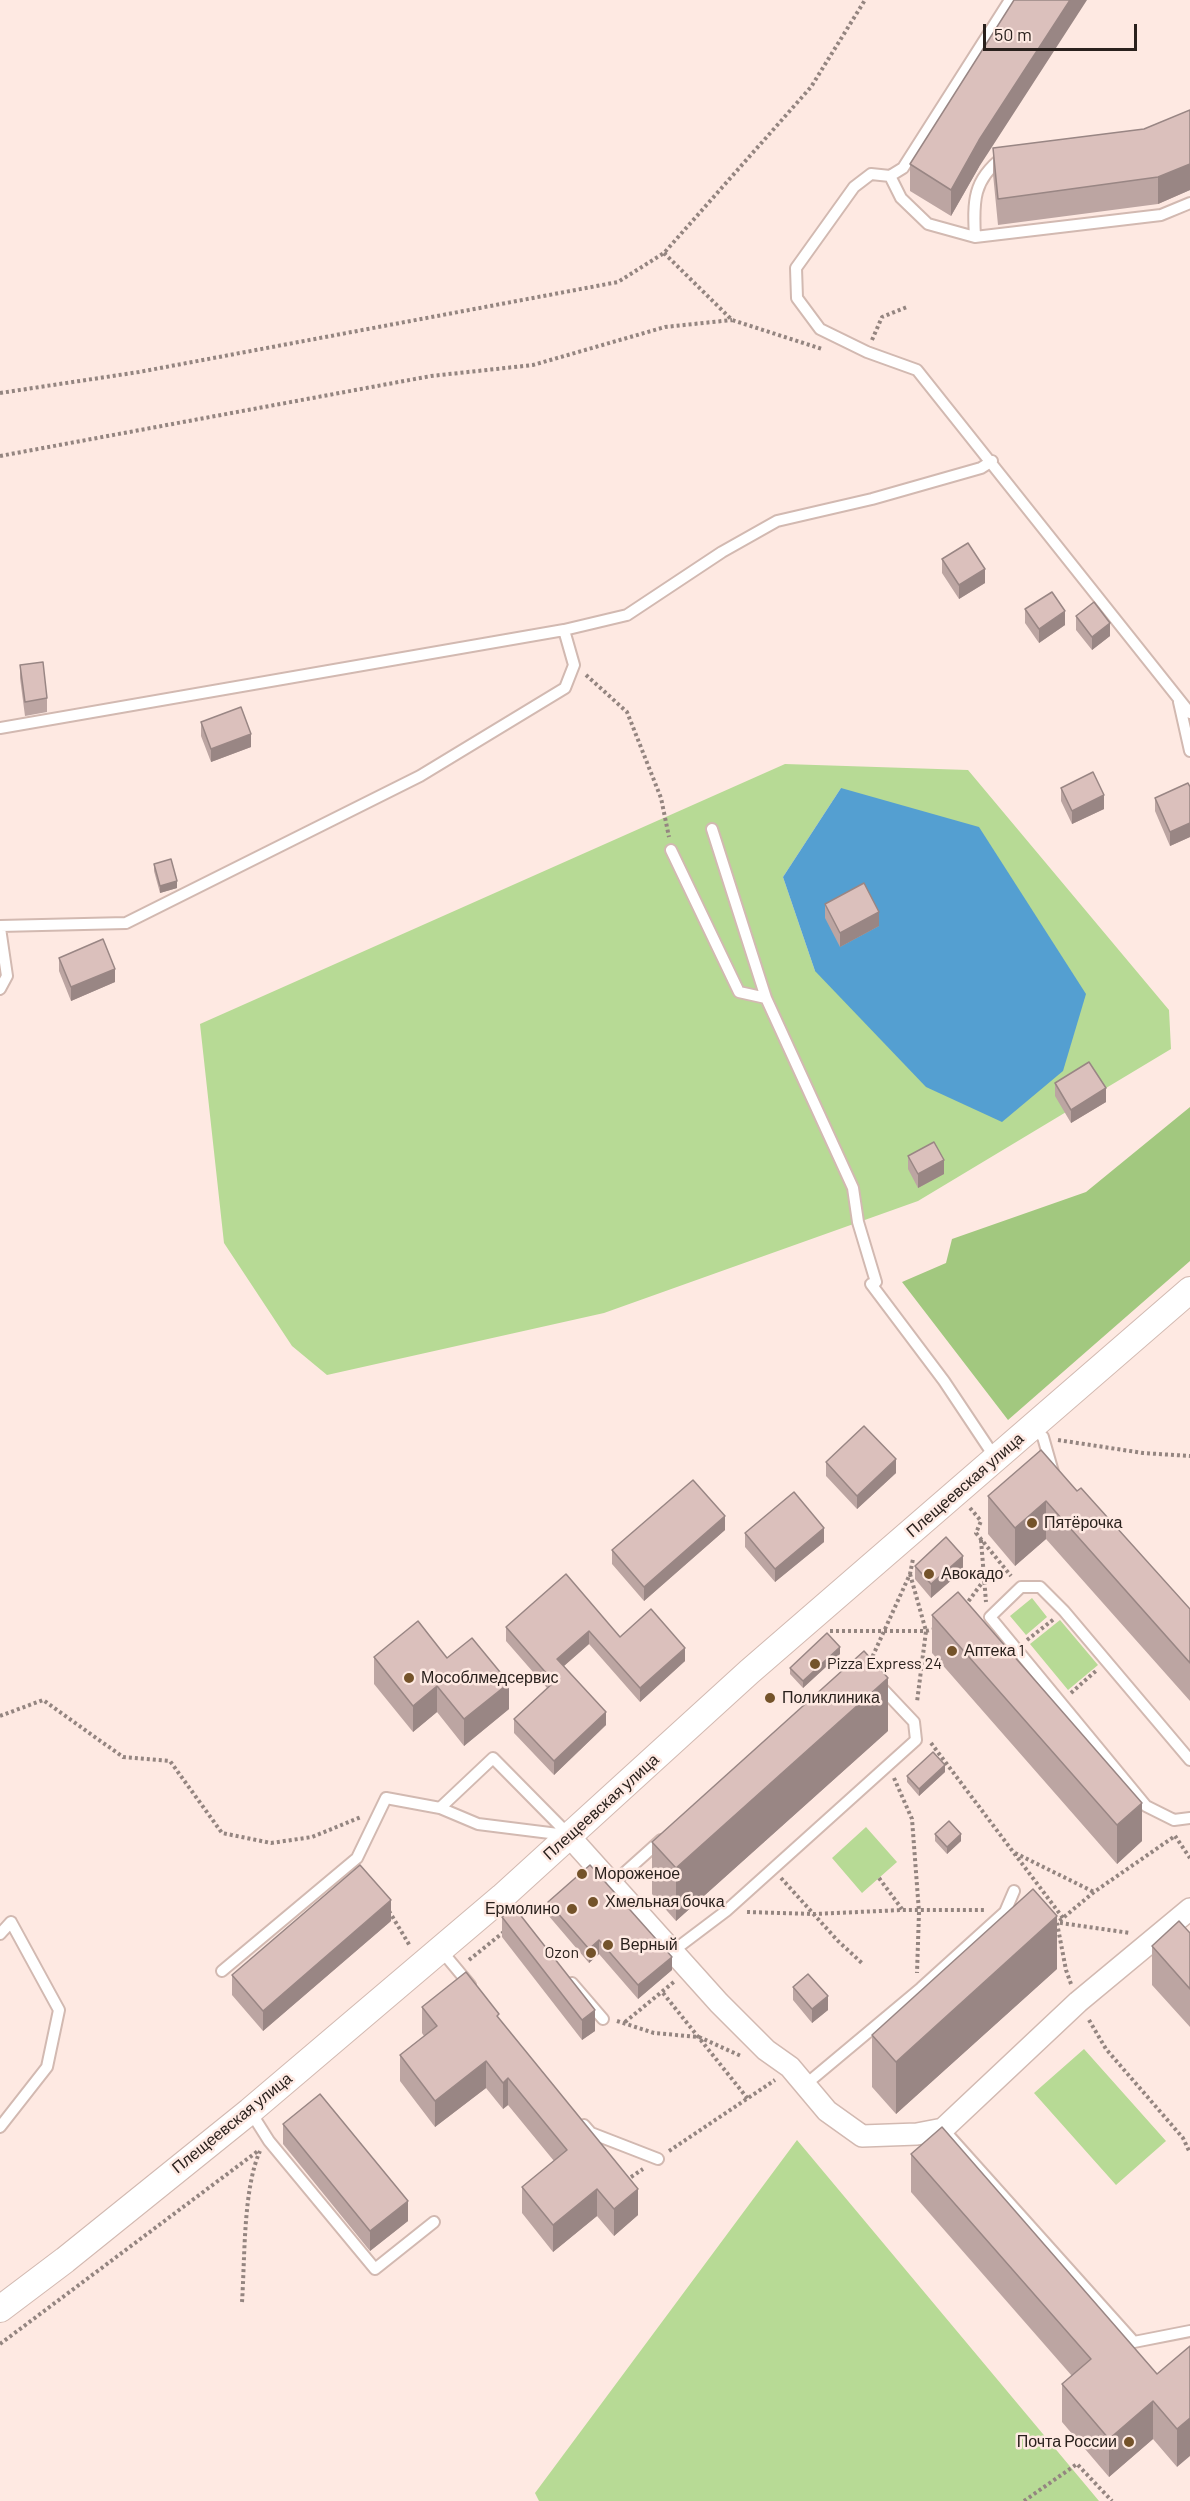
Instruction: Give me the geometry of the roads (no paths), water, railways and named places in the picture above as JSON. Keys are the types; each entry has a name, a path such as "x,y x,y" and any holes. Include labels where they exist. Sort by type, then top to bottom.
{"street":[{"name":"Плещеевская улица","path":"1,2305 250,2111 508,1905 569,1836 748,1672 996,1459 1037,1432 1189,1292"},
{"path":"569,1836 766,2050 790,2067 827,2111 862,2136 917,2134 943,2128 1078,2002 1190,1909"}],"lane":[{"path":"1010,0 903,168 890,176 871,174 854,187 796,268 796,298 820,329 867,352 917,370 992,461 1179,702 1190,713"},
{"path":"975,237 974,202 986,170 1015,148"},
{"path":"890,176 901,198 928,224 975,237 1161,215 1190,202"},
{"path":"0,728 564,630 627,615 722,552 777,521 872,499 981,468 992,461"},
{"path":"0,989 7,976 0,927 126,922 420,776 565,688 574,665 564,630"},
{"path":"1179,702 1190,751"},
{"path":"712,830 766,998 853,1188 858,1222 873,1283 944,1381 996,1459"},
{"path":"671,850 739,992 766,998"},
{"path":"1037,1432 1055,1479"},
{"path":"1190,1760 1064,1611 1040,1587 1021,1587 990,1617 1146,1806 1174,1820 1190,1818"},
{"path":"673,1951 726,1911 916,1740 914,1722 866,1672"},
{"path":"440,1808 493,1758 569,1836"},
{"path":"222,1971 357,1858 386,1798 440,1808 478,1824 569,1836"},
{"path":"612,1884 674,1828"},
{"path":"805,2085 921,1988 1005,1912 1014,1891"},
{"path":"0,1934 11,1922 59,2010 47,2067 0,2127"},
{"path":"445,1955 476,1992"},
{"path":"566,1975 603,2019"},
{"path":"250,2111 268,2141 375,2269 434,2222"},
{"path":"576,2115 591,2133 658,2159"},
{"path":"943,2128 1134,2342 1190,2331"}],"water":[{"path":"841,788 979,827 1086,994 1063,1071 1002,1122 926,1087 815,971 783,877"}],"place":[{"name":"Пятёрочка","path":"1032,1523"},
{"name":"Авокадо","path":"929,1574"},
{"name":"Аптека 1","path":"952,1651"},
{"name":"Pizza Express 24","path":"815,1664"},
{"name":"Мособлмедсервис","path":"409,1678"},
{"name":"Поликлиника","path":"770,1698"},
{"name":"Мороженое","path":"582,1874"},
{"name":"Хмельная бочка","path":"593,1902"},
{"name":"Ермолино","path":"572,1909"},
{"name":"Верный","path":"608,1945"},
{"name":"Ozon","path":"591,1953"},
{"name":"Почта России","path":"1129,2442"}]}
